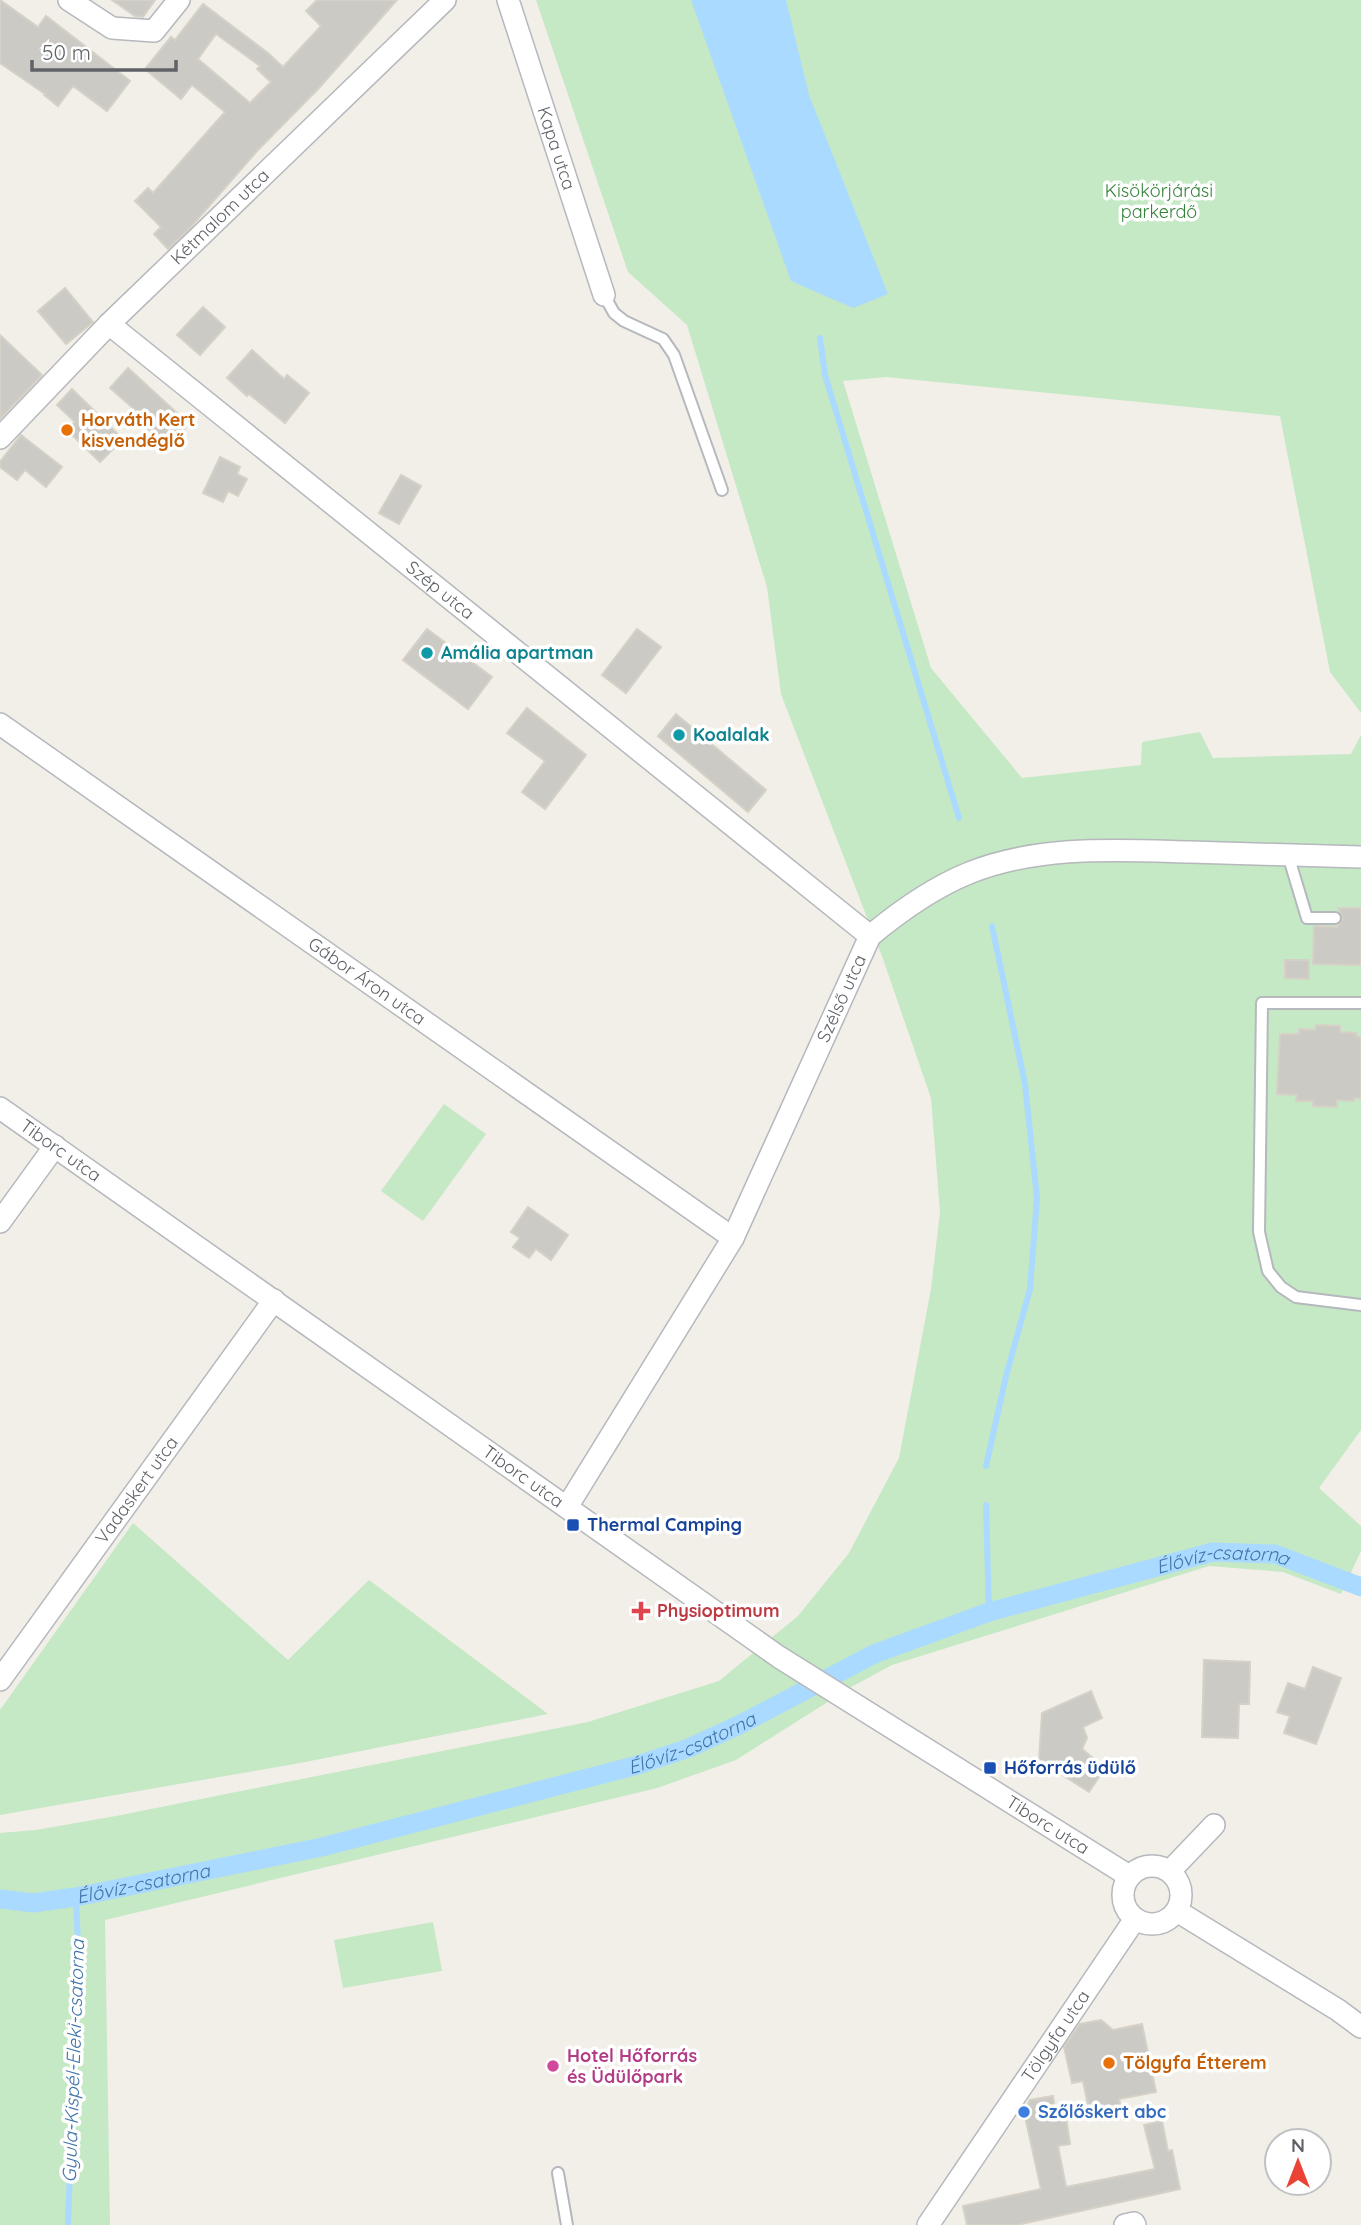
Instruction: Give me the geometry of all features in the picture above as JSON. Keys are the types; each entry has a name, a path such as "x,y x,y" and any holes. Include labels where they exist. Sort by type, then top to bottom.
{"street":[{"path":"69,0 112,28 154,31 179,0"},
{"name":"Kétmalom utca","path":"0,438 109,324 445,0"},
{"name":"Kapa utca","path":"508,0 604,295"},
{"name":"Szép utca","path":"109,324 870,936"},
{"name":"Gábor Áron utca","path":"0,724 733,1238"},
{"name":"Szélső utca","path":"567,1507 733,1238 870,936 928,893 968,873 1045,854 1109,850 1361,857"},
{"name":"Tiborc utca","path":"0,1108 794,1666 1129,1876"},
{"path":"0,1222 55,1146"},
{"name":"Vadaskert utca","path":"0,1680 274,1300"},
{"path":"1170,1871 1214,1825"},
{"path":"1143,1866 1156,1866 1170,1871 1179,1882 1182,1896 1177,1911 1167,1920 1156,1924 1146,1924 1135,1919 1126,1909 1123,1899 1124,1886 1129,1876 1143,1866"},
{"path":"1177,1911 1338,2010 1361,2027"},
{"name":"Tölgyfa utca","path":"928,2225 1135,1919"}],"lane":[{"path":"604,295 614,313 624,321 663,340 674,355 722,490"},
{"path":"1288,855 1307,918 1335,918"},
{"path":"1361,1003 1262,1003 1259,1232 1268,1271 1281,1287 1296,1297 1361,1305"},
{"path":"558,2173 568,2225"}],"green space":[{"name":"Kisökörjárási parkerdő","path":"536,0 1361,0 1361,713 1330,672 1280,416 886,377 843,381 931,668 1022,778 1141,765 1142,742 1200,732 1213,758 1351,754 1361,735 1361,1430 1319,1488 1361,1526 1361,1551 1341,1594 1283,1572 1209,1566 892,1665 853,1686 736,1760 657,1788 105,1920 110,2225 0,2225 0,1833 36,1830 116,1816 588,1722 719,1681 798,1616 849,1553 899,1458 931,1289 940,1212 931,1098 883,959 781,694 767,587 687,325 628,272"},
{"path":"444,1104 486,1134 423,1221 381,1191"},
{"path":"133,1523 288,1660 369,1580 548,1714 300,1763 0,1815 0,1710"},
{"path":"433,1922 442,1971 343,1988 334,1940"}],"water":[{"path":"691,0 786,0 809,95 888,294 853,308 791,281"}],"building":[{"path":"0,0 38,27 46,16 130,81 107,111 73,86 58,106 0,63"},
{"path":"112,0 155,0 143,17 135,16"},
{"path":"317,0 397,0 319,88 168,249 154,234 161,227 135,201 148,188 153,193 225,112 192,85 181,99 145,69 171,37 175,40 203,4 283,67 321,26 306,11","holes":["216,34 260,66 257,69 271,82 250,103 198,59"]},
{"path":"65,288 93,322 66,344 38,311"},
{"path":"203,307 225,327 200,355 177,335"},
{"path":"0,335 42,375 0,419"},
{"path":"252,350 284,379 287,375 309,393 285,423 227,378"},
{"path":"128,368 189,424 167,447 146,427 150,423 110,388"},
{"path":"72,389 123,439 100,462 67,430 75,422 57,405"},
{"path":"21,435 62,467 46,487 25,470 17,480 0,467 0,462"},
{"path":"220,457 240,467 237,474 247,479 238,496 228,491 223,502 203,493"},
{"path":"401,475 421,486 399,524 379,513"},
{"path":"427,629 492,677 468,709 403,660"},
{"path":"637,629 661,647 626,693 602,675"},
{"path":"527,708 586,755 545,809 522,792 545,761 507,733"},
{"path":"676,714 766,790 748,812 658,736"},
{"path":"1338,908 1361,908 1361,965 1313,964 1314,926 1337,927 1343,919"},
{"path":"1285,960 1309,960 1309,979 1285,978"},
{"path":"1316,1025 1340,1026 1340,1032 1356,1033 1356,1036 1361,1037 1361,1098 1354,1098 1354,1101 1337,1100 1337,1107 1313,1106 1313,1101 1296,1101 1297,1095 1277,1094 1280,1034 1299,1034 1299,1029 1315,1030"},
{"path":"528,1207 568,1235 551,1260 536,1249 529,1258 513,1247 520,1238 511,1232"},
{"path":"1204,1660 1250,1662 1249,1704 1239,1704 1238,1738 1202,1737"},
{"path":"1313,1667 1341,1678 1316,1744 1284,1733 1290,1716 1277,1712 1288,1683 1305,1689"},
{"path":"1091,1691 1102,1718 1083,1727 1087,1738 1082,1749 1105,1768 1089,1792 1039,1760 1042,1713"},
{"name":"Tölgyfa Étterem","path":"1101,2020 1113,2030 1142,2024 1156,2092 1119,2099 1121,2109 1090,2115 1083,2081 1072,2083 1064,2047 1080,2024"},
{"path":"1053,2096 1056,2118 1066,2117 1070,2144 1058,2146 1066,2187 1155,2169 1144,2125 1162,2121 1168,2151 1172,2150 1180,2189 1017,2225 967,2225 963,2206 1041,2189 1024,2112 1030,2100"}],"waterway":[{"path":"820,338 825,375 959,818"},
{"path":"986,1466 1006,1376 1030,1289 1037,1198 1025,1084 992,926"},
{"path":"986,1505 989,1612"},
{"name":"Élővíz-csatorna","path":"0,1899 33,1903 76,1897 322,1847 638,1765 689,1748 741,1724 874,1654 989,1612 1213,1552 1275,1554 1361,1587"},
{"name":"Gyula-Kispél-Eleki-csatorna","path":"68,2225 78,1945 76,1897"}],"place":[{"name":"Horváth Kert kisvendéglő","path":"67,430"},
{"name":"Amália apartman","path":"427,653"},
{"name":"Koalalak","path":"679,735"},
{"name":"Thermal Camping","path":"573,1525"},
{"name":"Physioptimum","path":"641,1611"},
{"name":"Hőforrás üdülő","path":"990,1768"},
{"name":"Tölgyfa Étterem","path":"1109,2063"},
{"name":"Hotel Hőforrás és Üdülőpark","path":"553,2066"},
{"name":"Szőlőskert abc","path":"1024,2112"}]}
